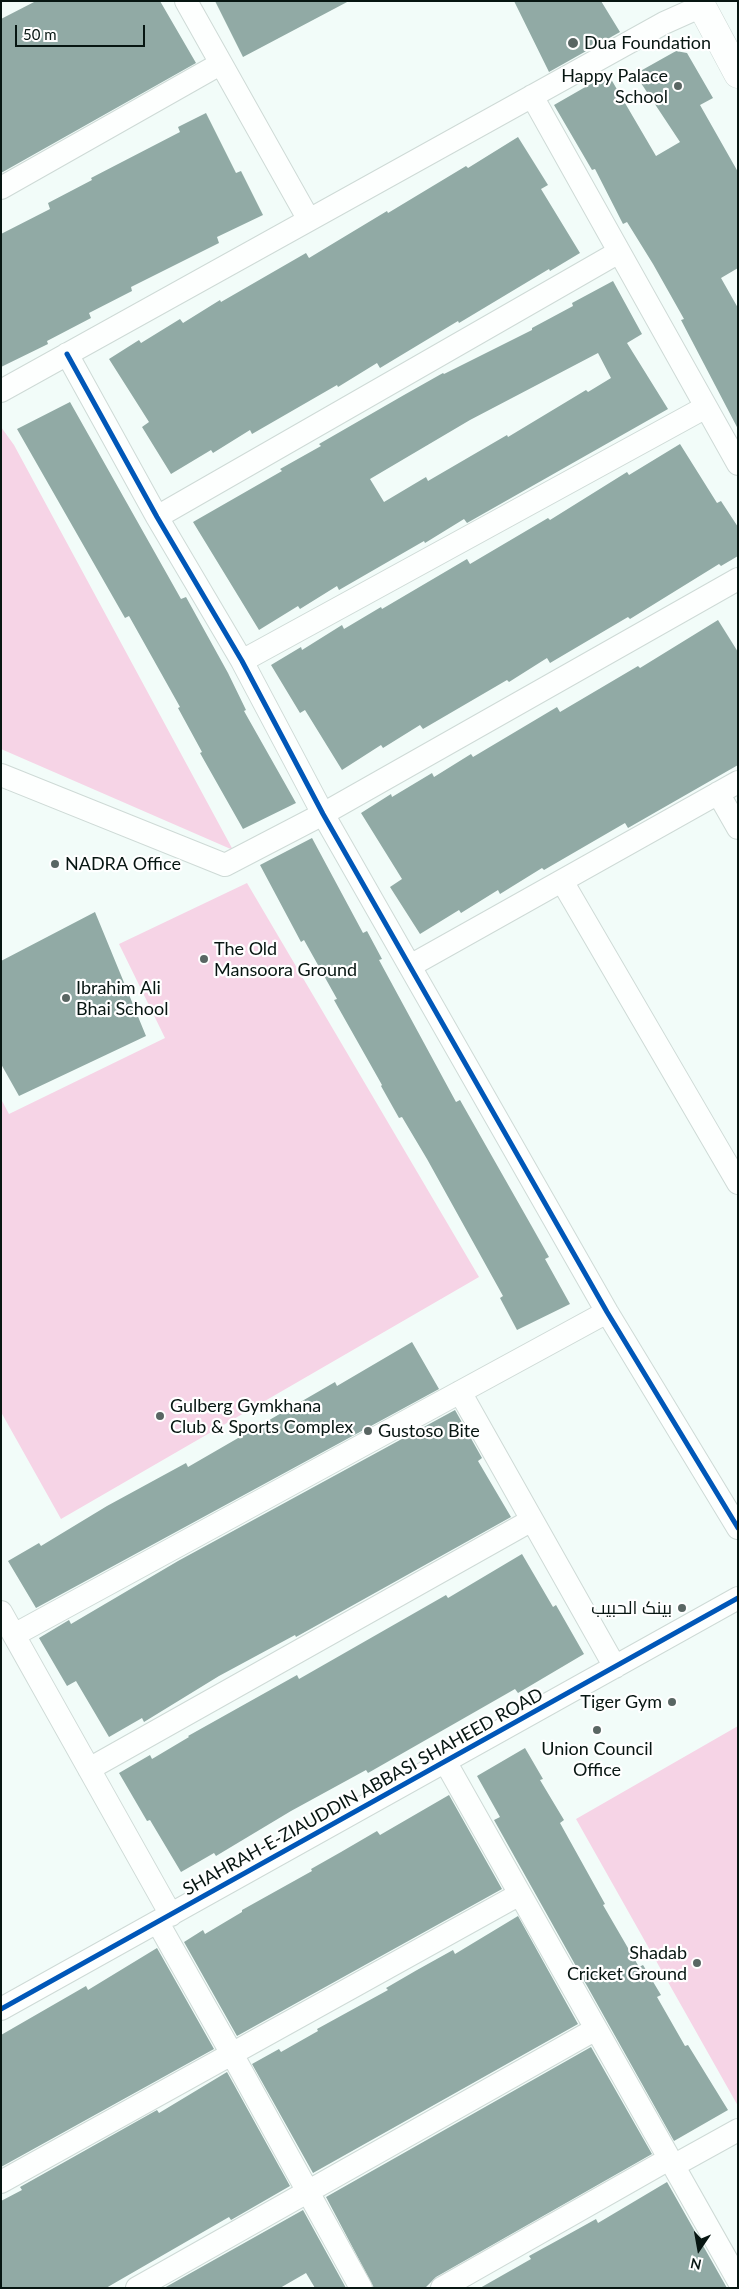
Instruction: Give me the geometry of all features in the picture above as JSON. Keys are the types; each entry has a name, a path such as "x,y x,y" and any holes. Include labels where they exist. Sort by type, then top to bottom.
{"main road":[{"path":"700,4 738,74"}],"street":[{"path":"186,1 309,220"},
{"path":"1,391 664,22 700,4"},
{"path":"1,188 220,64"},
{"path":"532,96 738,464"},
{"path":"156,517 619,252"},
{"path":"67,354 156,517 242,661 323,814 607,1312 738,1528"},
{"path":"242,661 706,407"},
{"path":"1,775 225,865 323,814 738,579"},
{"path":"410,966 738,782"},
{"path":"718,794 738,828"},
{"path":"562,881 738,1182"},
{"path":"14,1635 607,1312"},
{"path":"460,1392 615,1667"},
{"path":"89,1769 532,1520"},
{"name":"SHAHRAH-E-ZIAUDDIN ABBASI SHAHEED ROAD","path":"1,2010 446,1763 738,1598"},
{"path":"1,1612 89,1769 232,2054 361,2288"},
{"path":"446,1763 738,2280"},
{"path":"1,2182 520,1894"},
{"path":"137,2288 596,2029"},
{"path":"442,2288 671,2162 738,2130"}],"shaded area":[{"path":"1,427 14,445 233,850 1,749"},
{"path":"247,883 479,1277 61,1519 1,1412 1,1099 9,1114 165,1038 119,944"},
{"name":"Shadab Cricket Ground","path":"738,1726 738,2106 576,1819"}],"building":[{"path":"36,1 160,1 196,63 1,173 1,19"},
{"path":"215,1 349,1 243,57"},
{"path":"514,1 601,1 620,32 549,72"},
{"path":"676,51 687,53 713,98 700,105 738,172 738,268 721,278 738,308 738,429 681,320 684,319 653,264 627,222 623,224 595,169 592,170 554,105 608,74 656,156 680,142 635,74"},
{"path":"206,113 236,173 241,171 263,215 217,237 219,243 131,287 132,291 89,313 91,318 47,341 48,344 1,367 1,234 50,209 48,203 92,180 91,178 180,132 178,127"},
{"path":"518,137 548,185 541,189 580,253 550,271 549,269 459,323 458,321 380,368 377,363 338,387 337,385 252,434 250,430 213,453 211,450 171,474 142,427 149,422 109,359 139,340 141,343 180,319 183,323 220,300 221,302 306,253 309,258 466,166 468,168"},
{"path":"613,281 642,334 627,343 668,409 467,523 464,519 425,543 424,541 339,590 337,586 300,609 298,606 259,630 193,522 282,471 280,469 321,446 319,444 443,373 532,330 532,328 573,306 572,303","holes":["598,353 611,378 588,392 586,390 508,437 507,435 428,481 426,477 384,502 370,479 470,420"]},
{"path":"70,402 181,599 186,597 228,673 246,710 244,711 296,803 243,829 200,753 202,752 178,708 180,707 129,616 125,618 17,429"},
{"path":"680,444 717,503 721,501 738,527 738,556 721,566 719,564 630,619 628,617 550,663 547,658 509,682 507,680 423,729 420,725 383,748 381,745 342,770 305,710 300,713 271,665 301,647 302,650 342,625 344,629 381,607 382,609 467,559 470,564 548,518 550,520 627,472 629,475"},
{"path":"718,620 738,652 738,765 628,828 625,823 544,870 542,868 500,894 498,890 461,913 459,910 420,934 390,887 402,879 361,813 391,794 392,797 432,773 434,777 471,754 473,757 557,707 560,712 638,666 640,668"},
{"path":"312,838 363,933 367,931 382,959 379,960 456,1102 460,1100 549,1257 545,1259 570,1304 517,1330 500,1298 503,1296 427,1159 402,1117 399,1118 334,1000 337,999 304,940 301,942 260,865"},
{"name":"Ibrahim Ali Bhai School","path":"95,912 146,1036 19,1096 1,1064 1,961"},
{"path":"412,1342 439,1389 36,1608 8,1561 39,1543 41,1546 107,1506 186,1463 188,1467 335,1382 337,1386"},
{"path":"455,1410 482,1458 478,1461 511,1517 296,1637 295,1635 219,1676 144,1722 142,1718 109,1737 76,1681 67,1686 39,1638 69,1620 71,1624 178,1561"},
{"path":"522,1554 553,1607 556,1605 584,1654 518,1693 515,1689 368,1773 366,1770 291,1811 216,1856 214,1853 181,1872 150,1820 147,1821 119,1773 150,1755 152,1759 188,1736 297,1675 299,1679 446,1595 448,1598"},
{"path":"525,1748 543,1779 540,1780 564,1820 560,1823 605,1904 603,1905 639,1967 643,1965 661,1995 657,1997 685,2046 688,2045 728,2110 674,2141 494,1820 500,1817 477,1776"},
{"path":"449,1795 502,1889 237,2036 184,1942 203,1930 205,1934 242,1912 242,1910 312,1871 311,1869 377,1831 380,1835"},
{"path":"518,1916 578,2024 313,2173 252,2064 279,2049 281,2052 318,2031 317,2029 388,1990 386,1988 417,1970 453,1950 455,1954"},
{"path":"157,1948 214,2049 1,2167 1,2035 86,1986 88,1990"},
{"path":"591,2047 652,2154 436,2277 425,2288 374,2288 326,2197"},
{"path":"227,2072 290,2186 231,2220 229,2217 106,2288 1,2288 1,2201 22,2190 20,2187 157,2110 159,2113"},
{"path":"667,2182 727,2288 480,2288 531,2259 529,2256 596,2219 598,2223"},
{"path":"303,2210 346,2288 315,2288 306,2273 280,2288 164,2288"}],"cycle path":[{"path":"67,354 157,517 242,661 323,814 607,1312 738,1528"},
{"path":"1,2009 738,1598"}],"place":[{"name":"Dua Foundation","path":"573,43"},
{"name":"Happy Palace School","path":"678,86"},
{"name":"NADRA Office","path":"55,864"},
{"name":"The Old Mansoora Ground","path":"204,959"},
{"name":"Ibrahim Ali Bhai School","path":"66,998"},
{"name":"Gulberg Gymkhana Club & Sports Complex","path":"160,1416"},
{"name":"Gustoso Bite","path":"368,1431"},
{"name":"بينک الحبيب","path":"682,1608"},
{"name":"Tiger Gym","path":"672,1702"},
{"name":"Union Council Office","path":"597,1730"},
{"name":"Shadab Cricket Ground","path":"697,1963"}]}
